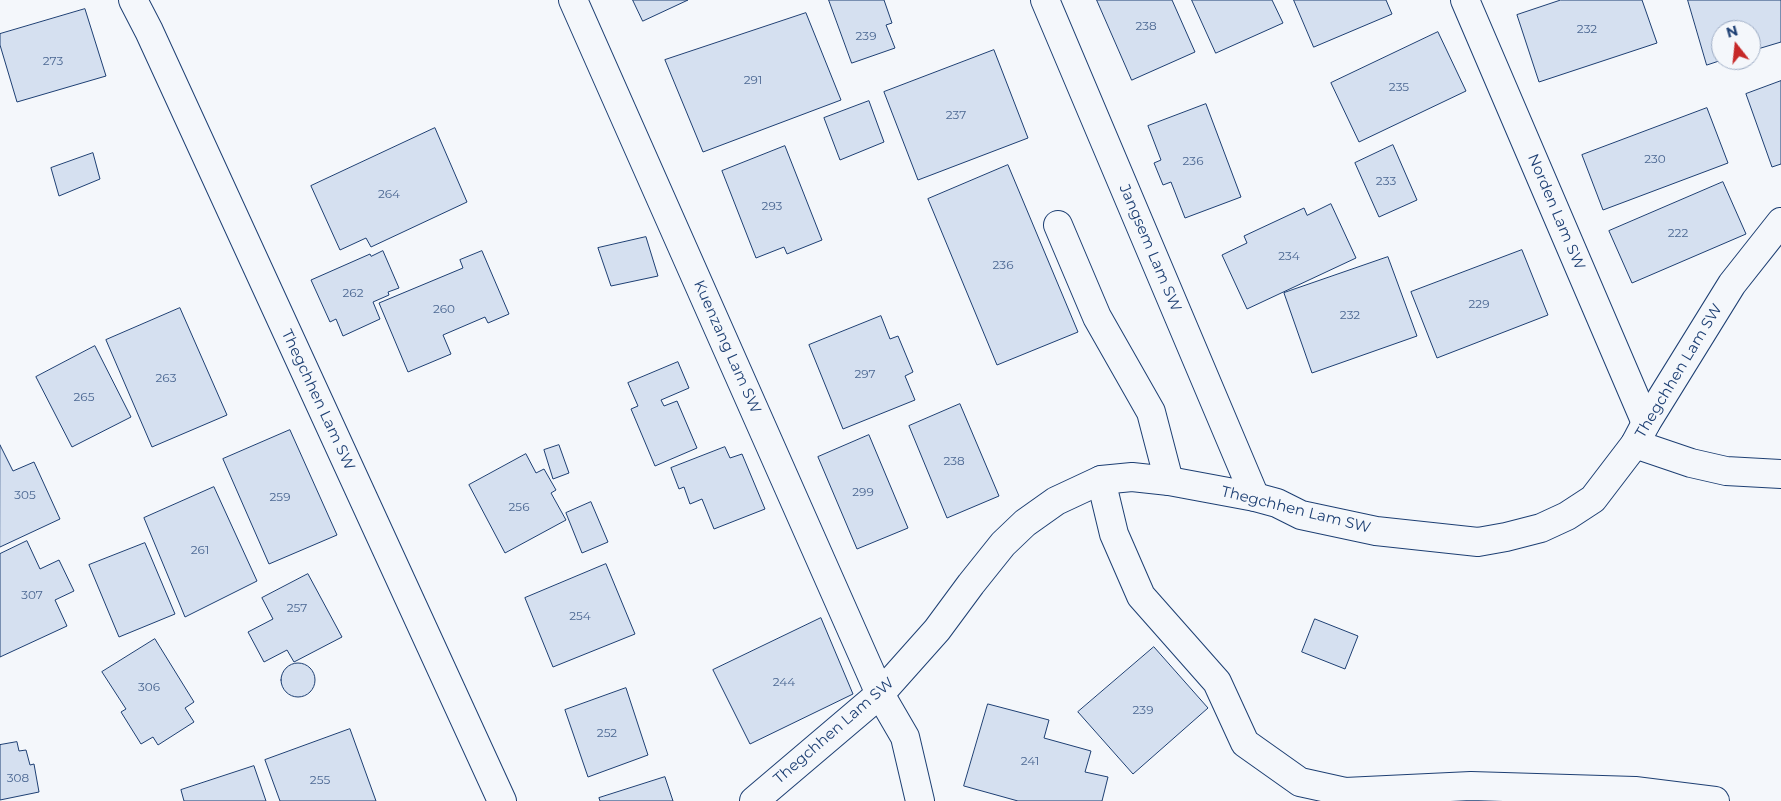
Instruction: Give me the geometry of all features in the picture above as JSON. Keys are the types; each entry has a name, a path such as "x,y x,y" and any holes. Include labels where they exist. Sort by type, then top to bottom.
{"street":[{"name":"Thegchhen Lam SW","path":"133,0 149,31 502,801"},
{"name":"Kuenzang Lam SW","path":"574,0 880,694 906,737 920,801"},
{"name":"Jangsem Lam SW","path":"1046,0 1255,497"},
{"name":"Norden Lam SW","path":"1465,0 1641,434"},
{"name":"Thegchhen Lam SW","path":"754,801 880,694 937,630 970,584 1008,539 1025,523 1056,501 1102,480 1132,477 1169,481 1255,497 1278,503 1302,514 1376,531 1478,542 1540,528 1567,516 1593,499 1641,434 1732,284 1781,222"},
{"path":"1058,225 1097,317 1152,412 1169,481"},
{"path":"1641,434 1691,463 1726,471 1781,474"},
{"path":"1102,480 1114,534 1141,596 1217,682 1245,743 1300,782 1345,792 1472,786 1635,791 1714,801"}],"building":[{"path":"633,0 688,0 643,21"},
{"path":"829,0 884,0 892,23 886,25 895,48 852,63"},
{"path":"1097,0 1172,0 1195,52 1132,80"},
{"path":"1192,0 1272,0 1283,23 1216,53"},
{"path":"1294,0 1386,0 1392,14 1314,47"},
{"path":"1561,0 1642,0 1657,43 1539,82 1517,15"},
{"path":"1688,0 1781,0 1781,42 1761,48 1761,20 1711,20 1711,64 1707,65"},
{"path":"85,9 106,76 17,102 0,45 0,34"},
{"path":"806,13 841,100 703,152 665,60"},
{"path":"1438,32 1466,91 1359,142 1331,83"},
{"path":"994,50 1028,138 918,180 884,92"},
{"path":"1781,81 1781,164 1772,167 1746,94"},
{"path":"869,101 884,142 840,160 824,118"},
{"path":"1206,104 1241,197 1185,218 1171,182 1163,185 1154,163 1161,160 1148,126"},
{"path":"1707,108 1728,163 1603,210 1582,155"},
{"path":"435,128 467,202 371,247 366,238 340,250 311,186"},
{"path":"1393,145 1417,200 1379,217 1355,163"},
{"path":"785,146 822,240 787,254 784,247 756,258 722,171"},
{"path":"93,153 100,179 59,196 51,168"},
{"path":"1008,165 1078,332 997,365 928,199"},
{"path":"1723,182 1746,234 1632,283 1609,231"},
{"path":"1331,204 1356,258 1247,309 1222,255 1247,243 1244,236 1304,208 1307,215"},
{"path":"646,237 658,276 611,286 598,248"},
{"path":"1522,250 1548,315 1437,358 1411,292"},
{"path":"383,251 399,288 388,292 389,295 373,302 380,319 343,336 336,319 330,322 311,280 370,254 371,256"},
{"path":"482,251 509,314 488,323 485,317 443,335 451,354 408,372 379,303 463,268 460,260"},
{"path":"1388,257 1417,336 1312,373 1284,293"},
{"path":"180,308 227,415 152,447 106,340"},
{"path":"881,316 890,339 898,336 913,372 905,376 915,400 843,429 809,345"},
{"path":"95,346 131,417 72,447 36,377"},
{"path":"678,362 689,388 661,400 664,406 677,401 697,448 655,466 631,409 638,406 628,383"},
{"path":"960,404 999,496 947,518 909,426"},
{"path":"290,430 337,535 269,564 223,459"},
{"path":"869,435 908,528 857,549 818,457"},
{"path":"0,445 13,471 34,462 60,519 0,547"},
{"path":"559,445 569,473 553,479 544,450"},
{"path":"725,447 730,458 742,454 765,509 714,529 702,499 690,504 684,487 679,489 671,468"},
{"path":"526,454 536,473 544,469 556,490 551,493 566,520 505,553 469,485"},
{"path":"214,487 257,581 185,617 144,518"},
{"path":"591,502 608,542 582,553 566,513"},
{"path":"27,541 40,569 59,560 74,591 55,600 67,626 0,657 0,554"},
{"path":"145,543 175,614 119,637 89,565"},
{"path":"606,564 635,634 553,667 525,598"},
{"path":"308,574 342,637 294,662 287,650 264,662 248,632 273,619 262,598"},
{"path":"821,618 853,694 750,744 713,670"},
{"path":"1315,619 1358,636 1345,669 1302,652"},
{"path":"155,639 194,702 185,708 194,722 158,745 153,737 141,744 121,712 126,709 102,672"},
{"path":"1154,647 1208,708 1133,774 1078,712"},
{"path":"298,663 310,668 315,680 310,692 298,697 286,692 281,680 286,668"},
{"path":"626,688 648,755 588,777 565,710"},
{"path":"988,704 1049,720 1044,738 1091,751 1085,772 1108,777 1102,801 1018,801 964,786"},
{"path":"350,729 376,801 280,801 265,760"},
{"path":"17,742 19,751 26,750 30,765 34,764 39,792 0,800 0,745"},
{"path":"254,766 266,801 184,801 181,790"},
{"path":"665,777 673,801 600,801 599,798"}]}
